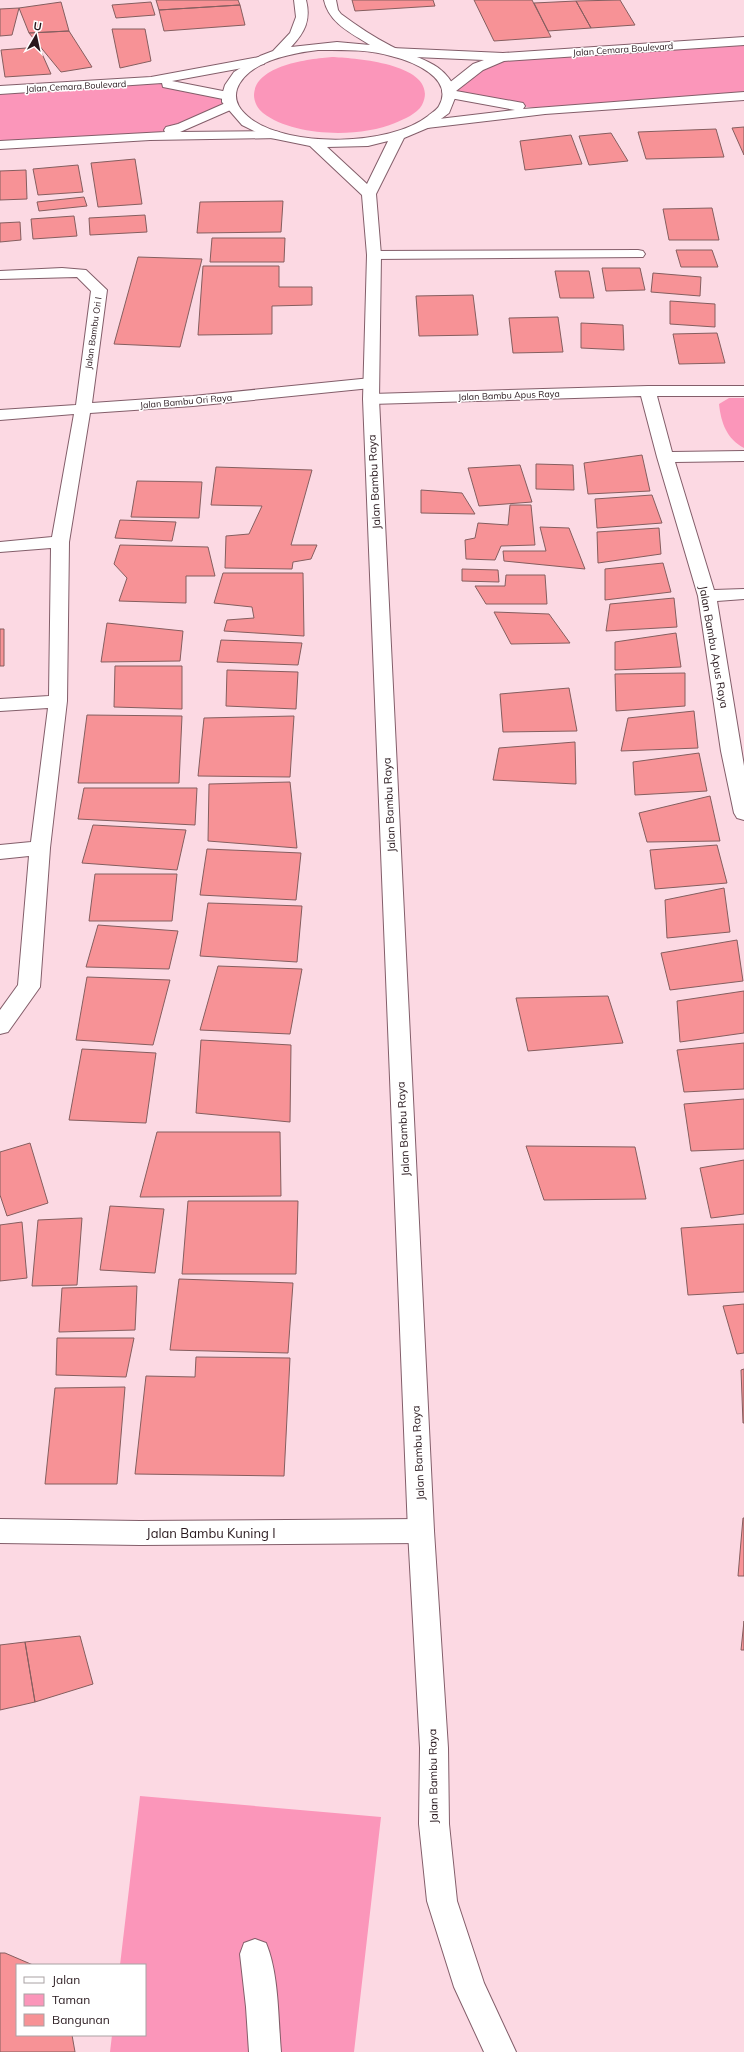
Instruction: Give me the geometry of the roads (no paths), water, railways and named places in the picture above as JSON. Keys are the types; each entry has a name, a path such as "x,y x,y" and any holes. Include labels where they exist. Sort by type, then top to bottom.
{"street":[{"path":"278,54 301,26 302,6 300,0"},
{"path":"330,0 333,12 361,34 392,52 503,57"},
{"name":"Jalan Cemara Boulevard","path":"503,57 744,42"},
{"path":"150,136 183,127 229,100 236,77 259,61 278,54 318,47 368,47 392,52 421,61 440,75 450,92 544,110"},
{"path":"427,124 444,110 450,92 478,67 503,57"},
{"name":"Jalan Cemara Boulevard","path":"0,90 151,81 259,61"},
{"name":"Jalan Cemara Boulevard","path":"151,81 187,86 229,100"},
{"path":"0,145 150,136 274,135 315,143 358,143 398,136 427,124 544,110 744,96"},
{"path":"229,100 246,122 274,135"},
{"path":"315,143 369,194 398,136"},
{"name":"Jalan Bambu Raya","path":"369,194 374,255 371,391 421,1531 434,1748 434,1824 442,1901 470,1987 500,2052"},
{"path":"374,255 638,254"},
{"name":"Jalan Bambu Ori I","path":"0,275 62,272 81,273 99,290 83,409"},
{"name":"Jalan Bambu Apus Raya","path":"371,391 744,391"},
{"name":"Jalan Bambu Ori Raya","path":"0,415 215,399 371,391"},
{"name":"Jalan Bambu Apus Raya","path":"648,391 665,457 707,596 738,750 744,812"},
{"path":"0,1026 29,987 40,848 58,701 60,542 83,409"},
{"path":"665,457 744,456"},
{"path":"0,547 60,542"},
{"path":"707,596 744,594"},
{"path":"0,705 58,701"},
{"path":"0,852 40,848"},
{"name":"Jalan Bambu Kuning I","path":"0,1531 140,1533 421,1531"},
{"path":"255,1954 262,2007 265,2052"}]}
